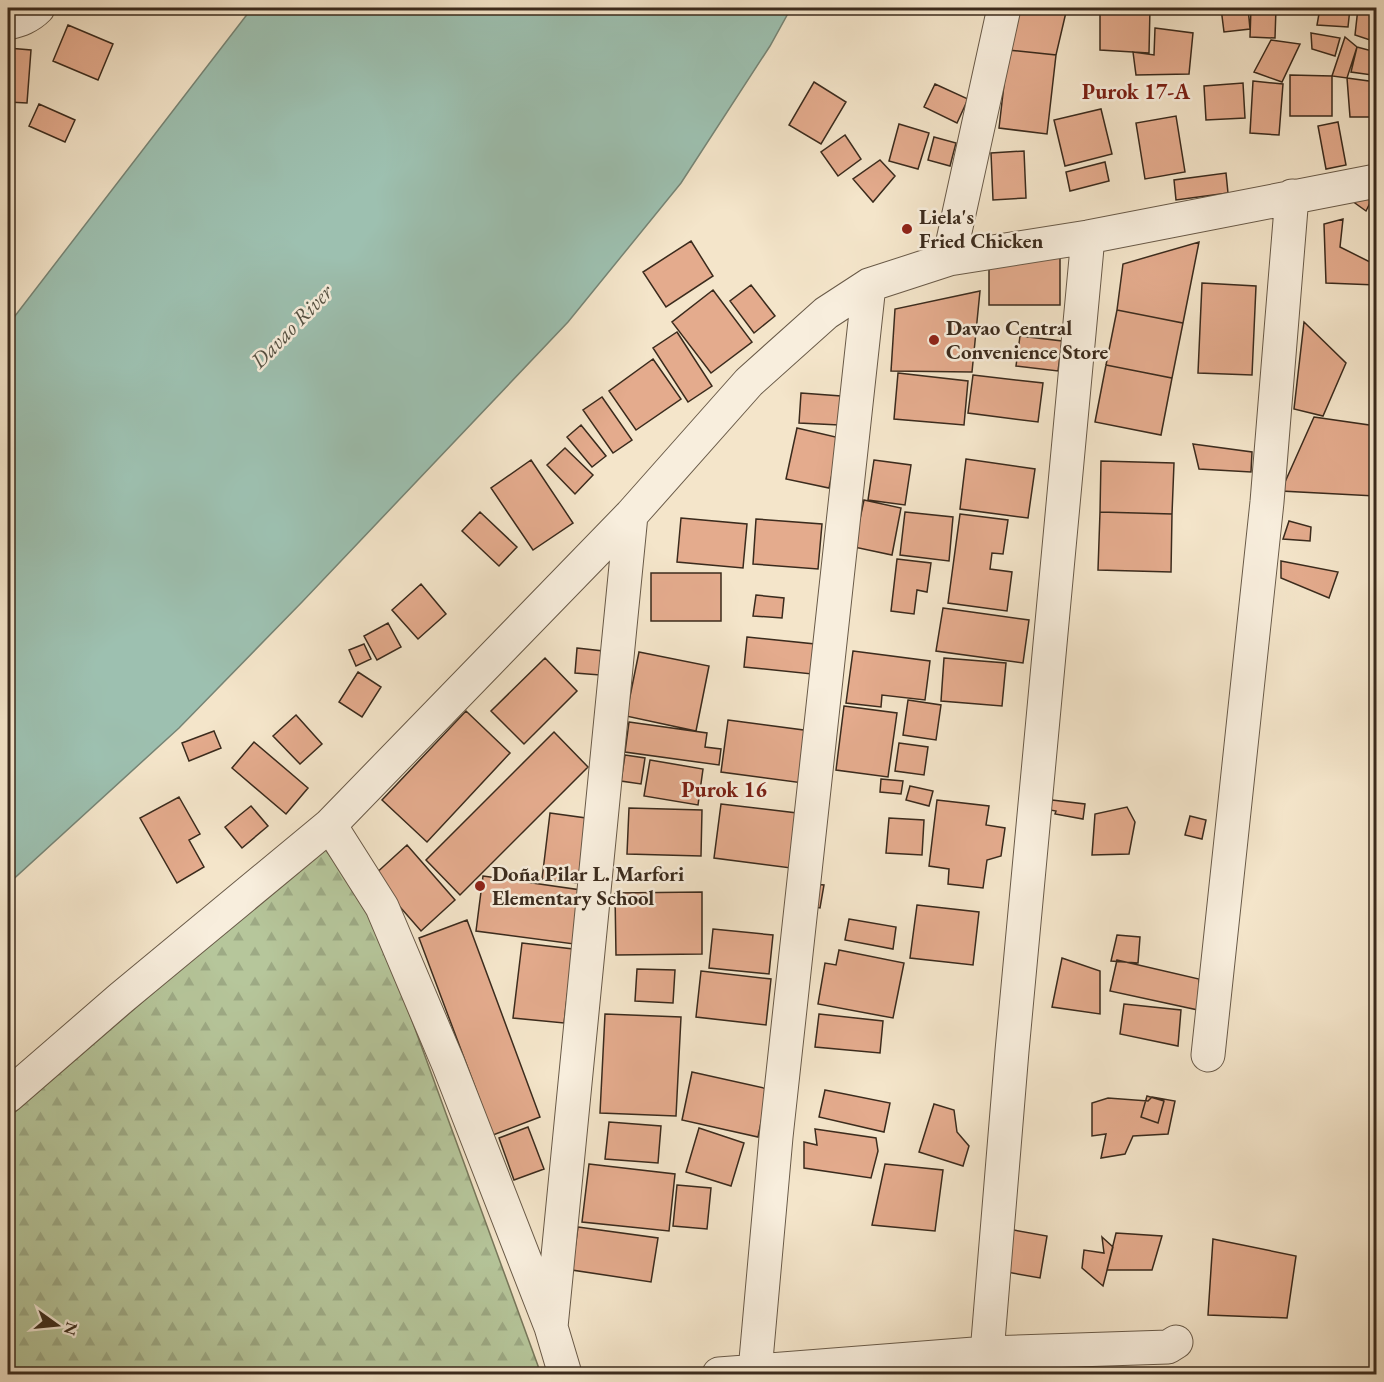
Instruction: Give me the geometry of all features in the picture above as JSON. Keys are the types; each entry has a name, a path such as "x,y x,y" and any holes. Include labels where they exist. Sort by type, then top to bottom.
{"street":[{"path":"8,23 31,15 38,8"},
{"path":"949,259 1004,8"},
{"path":"8,1096 121,998 330,825 631,515 749,382 826,313 869,285 949,259 1088,237 1377,181"},
{"path":"1208,1055 1268,502 1292,196"},
{"path":"987,1353 1012,1051 1088,237"},
{"path":"755,1371 776,1137 869,285"},
{"path":"551,1327 631,515"},
{"path":"330,825 382,907 448,1063 551,1327 565,1374"},
{"path":"719,1374 987,1353 1168,1347 1176,1342"}],"green space":[{"path":"323,846 375,919 541,1374 8,1374 8,1118"}],"water":[{"name":"Davao River","path":"252,8 791,8 770,46 681,183 568,322 179,728 8,884 8,325"}],"building":[{"path":"1018,8 1067,8 1056,55 1008,50"},
{"path":"1100,8 1150,8 1149,53 1100,50"},
{"path":"1221,8 1248,8 1250,29 1224,32"},
{"path":"1251,8 1276,8 1275,38 1250,37"},
{"path":"1320,8 1350,8 1348,27 1317,25"},
{"path":"1358,8 1376,8 1376,42 1355,35"},
{"path":"68,25 113,44 98,80 53,61"},
{"path":"1155,28 1193,33 1189,74 1136,75 1133,52 1154,55"},
{"path":"1311,33 1340,38 1335,56 1312,49"},
{"path":"1345,37 1357,47 1347,78 1332,76"},
{"path":"1271,40 1300,44 1282,82 1254,72"},
{"path":"1357,47 1376,52 1372,75 1351,72"},
{"path":"8,48 31,50 27,103 8,102"},
{"path":"1008,50 1056,55 1047,134 999,128"},
{"path":"1290,75 1332,76 1332,116 1290,116"},
{"path":"1347,78 1376,82 1376,117 1350,117"},
{"path":"1253,81 1283,84 1279,135 1250,133"},
{"path":"814,82 846,102 821,144 789,125"},
{"path":"1243,83 1245,118 1206,120 1204,86"},
{"path":"935,84 968,99 957,123 924,107"},
{"path":"39,104 75,120 65,142 29,126"},
{"path":"1101,109 1112,154 1065,166 1054,120"},
{"path":"1176,116 1185,172 1145,179 1136,123"},
{"path":"1338,122 1346,165 1326,169 1318,126"},
{"path":"899,124 929,133 918,169 889,161"},
{"path":"845,135 861,159 838,176 821,152"},
{"path":"934,137 956,143 950,166 928,160"},
{"path":"1024,151 1026,198 993,200 991,153"},
{"path":"880,160 895,176 873,202 853,179"},
{"path":"1105,162 1109,181 1070,191 1066,172"},
{"path":"1226,173 1228,193 1176,200 1174,180"},
{"path":"1374,195 1366,211 1348,198"},
{"path":"1343,219 1340,247 1376,265 1376,285 1326,283 1324,224"},
{"path":"691,241 713,276 666,307 643,272"},
{"path":"1199,242 1183,323 1117,310 1123,264"},
{"path":"989,258 1060,258 1060,305 989,305"},
{"path":"1202,283 1256,286 1252,375 1198,373"},
{"path":"751,285 775,316 754,333 730,301"},
{"path":"713,290 752,342 711,373 672,322"},
{"name":"Davao Central Convenience Store","path":"980,291 972,372 891,371 895,309"},
{"path":"1117,310 1183,323 1172,378 1106,365"},
{"path":"1304,322 1346,363 1323,416 1294,409"},
{"path":"677,332 712,386 688,402 653,348"},
{"path":"1020,336 1062,341 1058,371 1016,366"},
{"path":"653,359 681,399 636,430 609,391"},
{"path":"1106,365 1172,378 1161,435 1095,422"},
{"path":"898,373 968,381 964,425 894,419"},
{"path":"973,375 1043,383 1038,422 968,413"},
{"path":"801,393 841,396 839,425 799,423"},
{"path":"602,397 632,440 613,453 583,410"},
{"path":"1314,417 1376,426 1375,496 1281,491"},
{"path":"581,425 606,456 592,467 567,437"},
{"path":"797,428 840,438 829,488 786,479"},
{"path":"1193,444 1252,452 1251,472 1199,469"},
{"path":"565,448 593,475 575,494 547,465"},
{"path":"966,459 1035,469 1028,518 960,509"},
{"path":"531,460 573,523 533,550 491,488"},
{"path":"874,460 911,465 905,505 868,500"},
{"path":"1101,461 1174,463 1172,514 1100,512"},
{"path":"864,500 901,508 892,555 854,547"},
{"path":"480,512 517,547 499,566 462,531"},
{"path":"905,512 953,517 949,561 900,555"},
{"path":"1100,512 1172,514 1171,572 1098,570"},
{"path":"960,514 1008,520 1003,554 992,553 990,569 1012,572 1007,611 948,603"},
{"path":"681,518 747,524 743,568 677,562"},
{"path":"756,519 822,524 818,569 753,564"},
{"path":"1289,521 1311,527 1310,541 1283,539"},
{"path":"897,559 931,563 927,592 917,590 914,614 891,611"},
{"path":"1281,561 1338,572 1329,598 1281,578"},
{"path":"651,573 721,573 721,621 651,621"},
{"path":"421,584 446,614 418,639 392,610"},
{"path":"756,595 784,598 782,618 753,616"},
{"path":"943,608 1029,620 1023,663 936,651"},
{"path":"388,623 401,647 377,660 364,636"},
{"path":"747,637 815,644 812,674 744,667"},
{"path":"364,644 371,659 356,666 349,650"},
{"path":"577,648 603,651 600,675 575,673"},
{"path":"853,651 930,661 925,700 882,695 881,707 846,703"},
{"path":"639,652 709,666 696,731 626,716"},
{"path":"545,658 577,691 524,744 491,711"},
{"path":"944,658 1006,663 1002,706 941,701"},
{"path":"358,672 381,687 362,717 339,702"},
{"path":"908,700 941,705 936,740 903,735"},
{"path":"844,706 897,713 888,777 836,770"},
{"path":"466,711 510,753 427,842 382,800"},
{"path":"296,715 322,744 300,764 273,736"},
{"path":"728,720 811,731 803,783 721,772"},
{"path":"629,722 707,733 705,747 721,749 719,765 625,752"},
{"path":"214,731 221,748 189,761 182,743"},
{"path":"554,732 588,767 460,895 426,860"},
{"path":"254,742 308,788 286,814 232,768"},
{"path":"899,743 928,747 924,775 895,771"},
{"path":"625,755 645,758 641,784 621,781"},
{"path":"650,760 703,769 698,805 644,796"},
{"path":"881,779 903,781 901,794 880,792"},
{"path":"910,786 933,791 929,806 906,800"},
{"path":"179,797 200,834 189,840 204,867 177,883 140,818"},
{"path":"937,800 989,806 986,825 1005,828 1001,856 987,860 983,888 948,884 949,869 929,866"},
{"path":"1052,800 1085,804 1083,819 1055,814 1056,811 1050,810"},
{"path":"721,804 797,813 791,868 714,858"},
{"path":"251,806 268,826 242,848 225,827"},
{"path":"1127,807 1135,822 1129,854 1092,855 1095,814"},
{"path":"629,808 702,810 701,856 627,854"},
{"path":"550,813 586,818 578,883 542,879"},
{"path":"1190,816 1206,820 1202,839 1185,835"},
{"path":"889,818 924,820 922,855 886,853"},
{"path":"407,845 455,900 421,931 373,876"},
{"path":"483,876 581,890 574,944 476,931"},
{"path":"813,884 824,885 820,908 809,906"},
{"path":"702,892 702,954 616,955 615,893"},
{"path":"917,905 979,912 973,965 910,958"},
{"path":"849,919 896,927 893,949 845,940"},
{"path":"467,920 540,1117 493,1135 419,938"},
{"path":"713,929 773,935 769,974 709,968"},
{"path":"1117,935 1140,937 1138,963 1111,961"},
{"path":"522,943 573,949 564,1023 513,1018"},
{"path":"839,950 904,963 893,1018 818,1004 825,963 836,965"},
{"path":"1062,958 1100,971 1100,1014 1052,1007"},
{"path":"1117,960 1199,979 1198,1010 1110,991"},
{"path":"637,969 675,970 673,1003 635,1001"},
{"path":"701,971 771,979 766,1025 696,1017"},
{"path":"1124,1004 1181,1010 1178,1046 1120,1034"},
{"path":"605,1014 681,1017 676,1116 600,1113"},
{"path":"819,1014 883,1021 880,1053 815,1047"},
{"path":"692,1072 768,1089 758,1137 682,1120"},
{"path":"825,1090 890,1103 884,1132 819,1117"},
{"path":"1147,1096 1164,1101 1158,1123 1141,1117"},
{"path":"1152,1097 1175,1101 1168,1134 1133,1136 1125,1154 1101,1158 1106,1134 1092,1136 1092,1103 1108,1098 1148,1101"},
{"path":"934,1104 954,1110 957,1132 969,1146 963,1166 919,1152"},
{"path":"609,1122 661,1126 658,1163 605,1159"},
{"path":"528,1127 544,1169 514,1180 499,1138"},
{"path":"699,1128 744,1143 731,1186 686,1172"},
{"path":"815,1129 876,1138 878,1151 871,1178 804,1168 804,1142 817,1145"},
{"path":"589,1164 675,1174 669,1231 582,1222"},
{"path":"885,1164 943,1170 935,1231 872,1225"},
{"path":"677,1185 711,1188 707,1229 673,1226"},
{"path":"578,1227 658,1238 651,1282 572,1270"},
{"path":"1008,1229 1047,1236 1040,1278 1001,1271"},
{"path":"1116,1233 1162,1236 1152,1270 1107,1270"},
{"path":"1102,1237 1113,1247 1103,1286 1082,1268 1084,1250 1104,1253"},
{"path":"1213,1239 1296,1256 1287,1318 1208,1315"}],"place":[{"name":"Liela's Fried Chicken","path":"907,229"},
{"name":"Davao Central Convenience Store","path":"934,340"},
{"name":"Doña Pilar L. Marfori Elementary School","path":"480,886"}],"district":[{"name":"Purok 17-A","path":"1136,91"},
{"name":"Purok 16","path":"724,789"}]}
